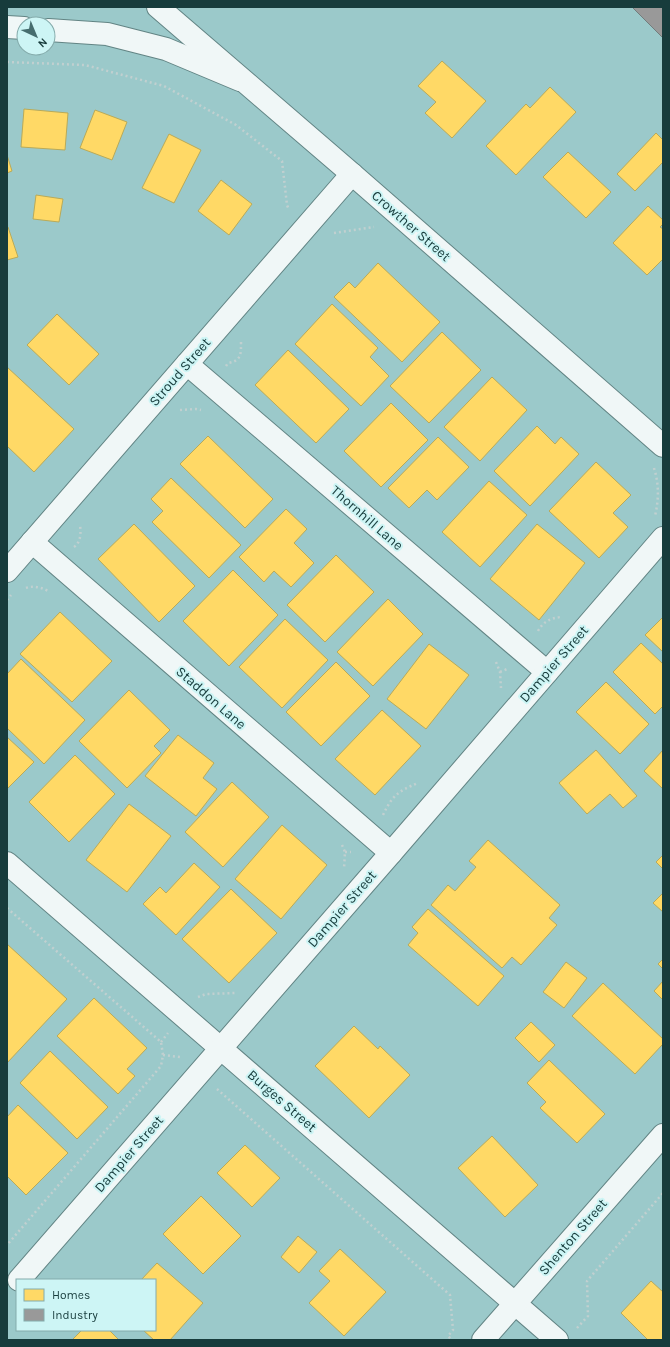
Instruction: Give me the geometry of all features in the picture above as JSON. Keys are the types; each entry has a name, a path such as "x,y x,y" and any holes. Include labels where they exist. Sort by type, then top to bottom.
{"street":[{"name":"Crowther Street","path":"158,7 352,174 657,454"},
{"path":"56,31 107,34 166,49 248,84"},
{"name":"Stroud Street","path":"7,571 352,174"},
{"name":"Thornhill Lane","path":"187,364 547,672"},
{"name":"Dampier Street","path":"21,1279 547,672 658,530"},
{"name":"Staddon Lane","path":"32,542 391,853"},
{"name":"Burges Street","path":"7,863 515,1303 566,1336"},
{"name":"Shenton Street","path":"483,1340 663,1135"},
{"path":"7,1294 16,1284"}],"path":[{"path":"7,62 85,65 164,86 236,125 282,161 287,205 292,215"},
{"path":"327,234 379,226"},
{"path":"228,363 234,362 239,358 241,352 241,338"},
{"path":"179,410 196,409 203,411"},
{"path":"657,454 659,499 658,530"},
{"path":"72,549 78,544 81,533 80,521"},
{"path":"24,589 30,587 44,589 50,593"},
{"path":"7,600 14,592"},
{"path":"537,636 538,630 552,618 566,617"},
{"path":"496,661 500,672 500,694"},
{"path":"500,672 507,669"},
{"path":"382,815 389,802 401,790 420,782"},
{"path":"340,840 345,852 344,873"},
{"path":"345,852 351,852"},
{"path":"7,908 161,1042 163,1055 161,1066 7,1245"},
{"path":"194,1001 206,994 239,993"},
{"path":"163,1055 180,1056"},
{"path":"220,1092 450,1295 453,1330 448,1336 452,1340"},
{"path":"566,1336 588,1316 587,1281 663,1193"}],"building: Homes":[{"path":"442,61 486,101 452,138 425,113 436,102 418,86"},
{"path":"550,87 576,112 516,175 486,146 526,104 530,108"},
{"path":"24,109 68,113 65,150 21,147"},
{"path":"95,110 127,122 112,160 80,148"},
{"path":"656,133 663,140 663,162 635,191 617,174"},
{"path":"169,134 201,150 174,203 142,188"},
{"path":"568,152 611,192 586,218 543,177"},
{"path":"7,155 12,171 7,173"},
{"path":"221,180 252,204 229,235 198,211"},
{"path":"36,195 63,199 59,222 33,219"},
{"path":"648,206 663,220 663,224 660,227 663,229 663,259 647,275 613,243"},
{"path":"7,227 18,257 7,260"},
{"path":"378,263 440,322 402,362 334,297 349,282 355,288"},
{"path":"332,304 378,348 370,357 389,376 361,406 295,344"},
{"path":"57,314 99,354 69,385 27,345"},
{"path":"442,332 481,370 429,423 390,386"},
{"path":"288,350 349,409 316,443 255,385"},
{"path":"7,367 74,429 34,472 7,446"},
{"path":"492,377 527,410 480,461 444,427"},
{"path":"391,403 428,440 381,487 344,451"},
{"path":"537,426 555,444 561,437 579,454 530,506 494,471"},
{"path":"208,436 273,499 245,528 180,464"},
{"path":"438,437 469,467 437,500 427,490 409,508 388,488"},
{"path":"596,462 631,495 613,513 628,527 599,558 549,511"},
{"path":"171,478 241,545 209,578 152,522 163,511 151,499"},
{"path":"489,481 527,515 480,567 442,532"},
{"path":"286,509 307,529 294,543 314,563 291,587 274,571 264,582 239,557"},
{"path":"134,524 195,586 159,622 98,559"},
{"path":"537,524 585,563 539,620 490,579"},
{"path":"336,555 374,592 325,642 287,605"},
{"path":"233,570 278,615 229,666 183,621"},
{"path":"388,599 423,634 373,686 337,652"},
{"path":"60,612 112,661 72,702 20,654"},
{"path":"663,617 663,652 645,635"},
{"path":"285,619 328,660 282,708 239,667"},
{"path":"641,643 663,664 663,706 655,714 613,672"},
{"path":"429,644 469,675 426,729 387,699"},
{"path":"21,659 85,720 44,764 7,728 7,674"},
{"path":"336,662 370,696 321,746 286,712"},
{"path":"606,682 649,724 620,754 576,712"},
{"path":"129,690 170,730 154,746 161,753 127,788 79,741"},
{"path":"382,710 421,746 375,795 335,759"},
{"path":"178,735 214,763 203,778 217,789 196,816 145,776"},
{"path":"7,737 34,762 7,789"},
{"path":"596,750 637,796 623,808 610,794 587,814 559,783"},
{"path":"663,750 663,789 644,771"},
{"path":"75,755 115,794 69,842 29,802"},
{"path":"232,782 269,817 223,867 185,832"},
{"path":"129,804 171,836 127,892 86,860"},
{"path":"282,825 327,865 281,919 235,879"},
{"path":"488,840 560,905 549,918 557,925 521,965 512,957 502,968 431,905 448,885 455,891 476,867 469,861"},
{"path":"663,855 663,869 656,862"},
{"path":"194,863 220,887 176,935 143,904 160,887 166,893"},
{"path":"231,889 277,933 229,983 182,939"},
{"path":"663,893 663,912 653,903"},
{"path":"428,909 504,976 478,1006 408,945 418,933 412,927"},
{"path":"7,944 67,999 7,1063"},
{"path":"663,959 663,969 658,964"},
{"path":"566,962 587,978 564,1008 543,992"},
{"path":"663,981 663,1000 654,991"},
{"path":"603,983 663,1039 663,1044 635,1074 572,1016"},
{"path":"94,998 147,1048 127,1069 135,1076 118,1094 57,1036"},
{"path":"531,1022 555,1045 539,1062 515,1038"},
{"path":"354,1026 378,1049 380,1046 410,1075 369,1118 315,1066"},
{"path":"50,1051 108,1107 77,1139 20,1083"},
{"path":"549,1060 605,1114 577,1143 540,1108 546,1102 527,1083"},
{"path":"18,1105 68,1153 26,1195 7,1176 7,1117"},
{"path":"492,1136 538,1185 505,1217 458,1168"},
{"path":"245,1145 280,1178 252,1207 217,1173"},
{"path":"201,1196 241,1236 203,1274 163,1234"},
{"path":"298,1236 317,1252 299,1273 281,1257"},
{"path":"340,1249 386,1292 344,1336 309,1303 330,1281 319,1271"},
{"path":"157,1263 203,1303 170,1340 154,1340 144,1331 156,1331 156,1279 142,1279"},
{"path":"651,1281 663,1292 663,1340 648,1340 621,1313"},
{"path":"81,1331 110,1331 119,1340 72,1340"}],"building: Industry":[{"path":"632,7 663,7 663,38"}]}
